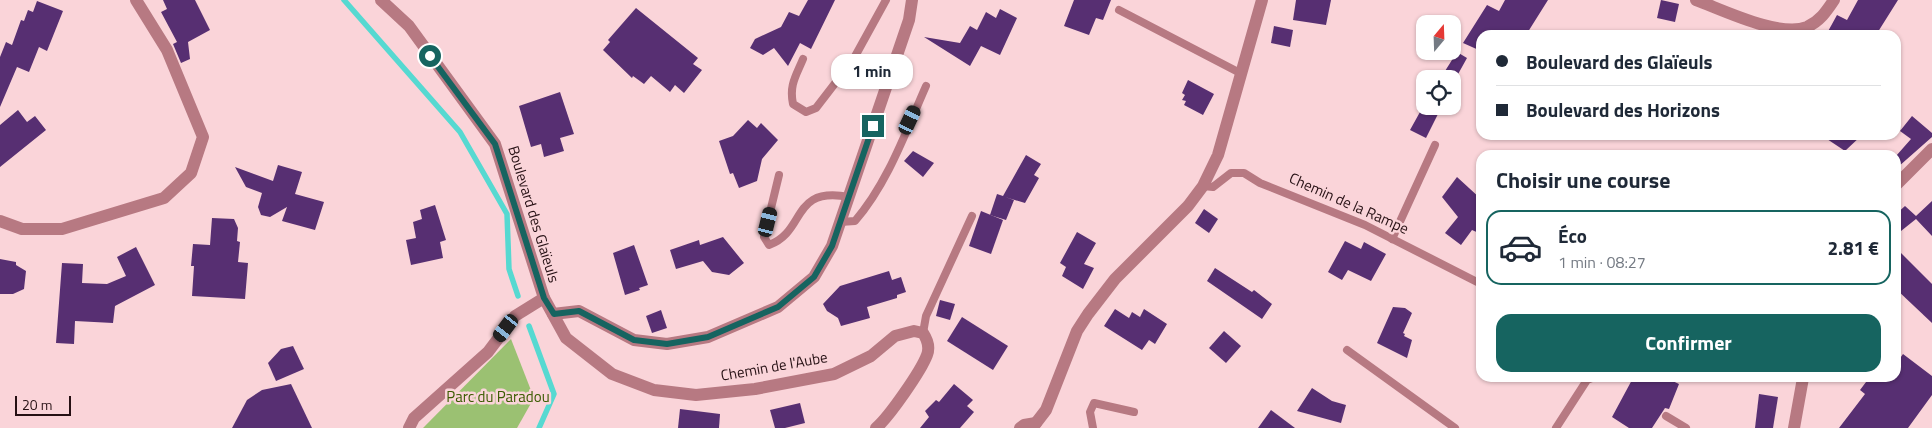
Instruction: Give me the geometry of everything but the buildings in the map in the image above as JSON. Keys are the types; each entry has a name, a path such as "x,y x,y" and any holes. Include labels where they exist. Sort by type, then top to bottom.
{"street":[{"path":"0,221 22,229 62,229 164,198 191,173 203,137 167,50 136,0"},
{"name":"Boulevard des Glaïeuls","path":"381,0 408,26 495,144 544,298"},
{"path":"554,314 579,311 634,340 667,344 708,337 778,307 814,277 832,246 909,20 912,0"},
{"path":"1020,428 1024,425 1038,426 1077,331 1088,314 1115,279 1188,206 1203,186 1218,155 1262,0"},
{"path":"1696,0 1784,30 1806,27 1823,17 1834,0"},
{"path":"1901,180 1932,149"},
{"path":"409,428 414,418 488,352 515,316 544,298"},
{"name":"Chemin de l'Aube","path":"544,298 566,338 612,374 654,390 696,395 755,389 834,374 871,356 895,336 914,331 923,333"},
{"path":"876,428 888,418 928,354 927,340 923,333"},
{"path":"1794,428 1802,382"}],"lane":[{"path":"804,59 792,82 790,93 793,104 806,112 816,108 853,60 886,0"},
{"path":"1119,10 1242,74"},
{"path":"840,222 855,221 868,205 895,155 926,86"},
{"path":"1392,239 1435,145"},
{"name":"Chemin de la Rampe","path":"1203,186 1213,187 1231,173 1244,173 1260,183 1365,225 1476,281"},
{"path":"779,175 764,237 769,245 781,241 801,209 819,195 832,194 849,197"},
{"path":"923,333 926,316 972,216"},
{"path":"1346,350 1455,428"},
{"path":"1556,428 1586,382"},
{"path":"1093,428 1090,412 1094,403 1134,412"},
{"path":"1666,416 1686,428"}],"green space":[{"name":"Parc du Paradou","path":"511,339 534,398 517,428 423,428"}],"waterway":[{"path":"344,0 460,132 507,214 509,269 518,296"},
{"path":"529,326 554,394 539,428"}],"route":[{"path":"430,56 495,144 544,298 554,314 579,311 634,340 667,344 708,337 778,307 814,277 832,246 873,126"}]}
